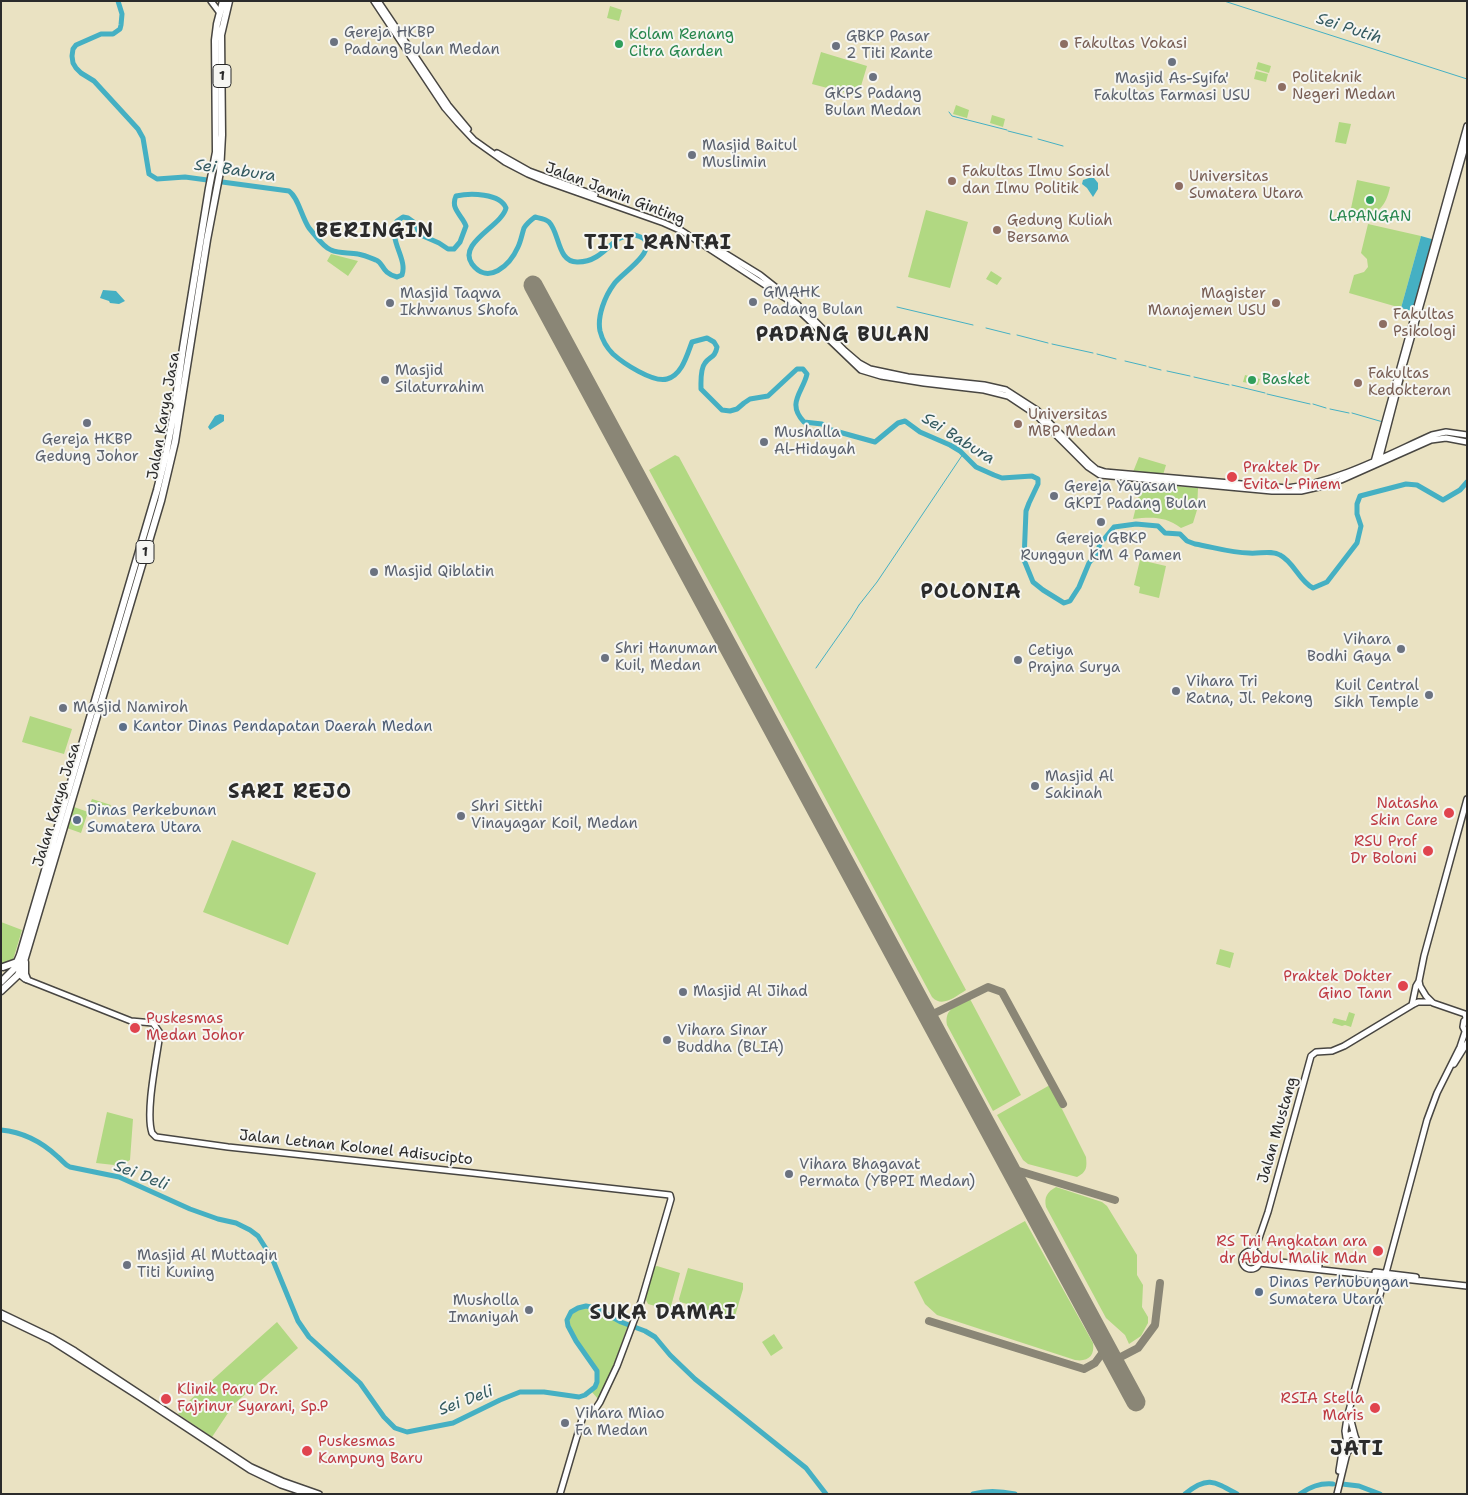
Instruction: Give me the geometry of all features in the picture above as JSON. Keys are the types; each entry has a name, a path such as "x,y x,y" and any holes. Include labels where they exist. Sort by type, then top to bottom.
{"highway":[{"name":"Jalan Karya Jasa","path":"219,152 214,53 216,27 223,1"},
{"name":"Jalan Karya Jasa","path":"1,991 19,974 25,958 106,675 177,413 183,348 217,172 221,35 229,1"},
{"name":"Jalan Karya Jasa","path":"2,981 17,962 106,675"},
{"path":"10,982 26,979 25,958"},
{"path":"2,981 2,968 17,962"}],"main road":[{"path":"213,3 219,5 223,1"},
{"name":"Jalan Jamin Ginting","path":"374,1 445,108 474,140 505,162 545,181 682,231 788,300 861,370 881,376 934,382"},
{"name":"Jalan Jamin Ginting","path":"378,1 448,105 468,129 491,149 529,171 662,219 697,236 760,275 790,298 859,363 870,369 1008,396 1036,414 1088,467 1100,475 1289,492 1323,486 1431,440 1446,438 1467,442"},
{"path":"213,3 220,14"},
{"path":"1377,462 1467,126"},
{"path":"1367,464 1380,448 1467,140"},
{"name":"Jalan Jamin Ginting","path":"1173,481 1287,488 1304,486 1377,462 1432,435 1446,432 1467,435"},
{"path":"1380,448 1392,453"},
{"path":"1412,1005 1467,799"},
{"path":"2,968 11,972"},
{"path":"19,974 26,979"},
{"name":"Jalan Letnan Kolonel Adisucipto","path":"26,979 131,1021 153,1023 160,1033 150,1122 152,1134 156,1137 228,1147 663,1194 671,1197 641,1302 617,1366 600,1402 596,1408 586,1412 583,1416 560,1494"},
{"path":"1419,981 1422,990 1430,1002"},
{"path":"1341,1470 1347,1453 1357,1441 1351,1416 1433,1102 1466,1033 1463,1026 1466,1018 1465,1014 1430,1002 1418,1002 1412,1005"},
{"name":"Jalan Mustang","path":"1259,1260 1260,1242 1312,1054 1332,1051 1344,1046 1412,1005"},
{"path":"1352,1445 1349,1445 1346,1440 1347,1418 1432,1112 1450,1072 1467,1043"},
{"name":"Jalan Mustang","path":"1252,1251 1268,1212"},
{"path":"1259,1260 1257,1266 1252,1269 1246,1267 1242,1259 1243,1256 1252,1251 1259,1260 1467,1285"},
{"path":"1,1315 67,1346 129,1385 263,1477 289,1488 313,1493"},
{"path":"1336,1493 1346,1440 1351,1434 1355,1436"}],"green space":[{"path":"610,6 622,10 619,21 607,18"},
{"path":"821,52 867,66 858,96 812,84"},
{"path":"1258,62 1271,66 1269,73 1256,69"},
{"path":"1256,71 1268,74 1266,82 1254,79"},
{"path":"956,105 969,110 967,118 953,114"},
{"path":"992,115 1005,119 1003,127 990,123"},
{"path":"1339,122 1351,124 1346,144 1335,142"},
{"name":"LAPANGAN","path":"1357,180 1390,187 1385,202 1372,213 1350,213"},
{"path":"926,210 968,222 950,288 908,277"},
{"path":"1368,224 1421,236 1401,308 1349,293 1354,275 1364,272 1368,267 1367,259 1361,253"},
{"path":"331,254 358,261 348,276 327,261"},
{"path":"991,271 1002,278 997,285 986,279"},
{"name":"Basket","path":"1245,375 1260,379 1258,385 1243,382"},
{"path":"675,455 679,457 966,990 953,998 940,1002 932,997 649,470"},
{"path":"1139,457 1166,465 1163,475 1133,472"},
{"path":"1142,483 1198,488 1197,510 1193,523 1181,528 1164,519 1133,519"},
{"path":"1140,560 1166,566 1159,598 1139,593 1140,587 1134,585"},
{"path":"30,716 72,729 64,754 22,742"},
{"path":"92,799 111,805 110,816 88,809"},
{"name":"Dinas Perkebunan Sumatera Utara","path":"74,807 88,812 81,833 67,828"},
{"path":"232,840 316,873 288,945 203,912"},
{"path":"1,922 22,930 13,960 1,965"},
{"path":"1220,949 1234,953 1230,968 1216,964"},
{"path":"970,999 1021,1095 993,1111 947,1025 948,1015 952,1008"},
{"path":"1349,1012 1355,1014 1351,1027 1332,1023 1334,1018 1346,1021"},
{"path":"1050,1085 1086,1157 1086,1169 1077,1177 1028,1164 1023,1160 997,1115"},
{"path":"107,1112 133,1119 130,1160 117,1168 114,1165 96,1163"},
{"path":"1056,1187 1102,1202 1107,1206 1137,1255 1137,1275 1143,1285 1142,1307 1148,1317 1148,1323 1141,1336 1129,1344 1125,1335 1106,1318 1046,1207 1045,1200 1047,1195"},
{"path":"1025,1221 1093,1343 1092,1355 1087,1359 1075,1360 937,1315 925,1304 914,1282"},
{"path":"1252,1254 1258,1260 1252,1266 1246,1260"},
{"path":"657,1266 680,1273 670,1310 648,1304 644,1296 652,1268"},
{"path":"688,1268 743,1283 735,1316 680,1302 679,1299"},
{"path":"586,1306 628,1325 599,1400 591,1391 597,1378 594,1365 569,1327 568,1319 573,1311"},
{"path":"277,1322 298,1348 234,1404 212,1437 178,1414 190,1400"},
{"path":"774,1334 783,1348 771,1356 762,1342"}],"water":[{"path":"1094,178 1098,183 1098,189 1093,197 1082,184 1083,180"},
{"path":"1421,236 1435,240 1415,312 1401,308"},
{"path":"103,290 116,291 125,301 119,304 110,303 100,298"},
{"path":"224,415 224,421 210,430 208,427 215,416"}],"waterway":[{"name":"Sei Babura","path":"118,1 122,14 120,29 113,34 101,34 76,45 73,49 73,63 81,73 94,81 138,129 143,138 149,174 157,179 185,177 289,191 295,198 309,228 325,246 334,251 360,254 379,261 385,271 397,277 402,275 403,269 394,235 397,221 403,217 408,218 415,223 419,233 423,236 448,249 454,249 460,242 466,226 454,205 456,196 462,195 484,195 498,199 506,208 503,215 470,249 469,256 472,264 478,270 485,273 498,270 510,260 519,245 524,228 535,217 549,222 553,227 562,253 571,261 582,262 594,258 618,239 628,235 642,237 647,245 645,251 636,264 614,284 605,300 601,313 599,325 601,334 613,354 646,375 667,379 680,369 692,342 707,338 714,342 717,347 714,355 703,366 701,389 722,410 730,411 737,409 750,399 768,396 797,369 803,369 807,374 797,398 796,409 804,422 822,424 828,429 875,442 898,423 905,421 920,432 960,451 976,467 994,475 1002,478 1032,476 1038,479 1038,484 1026,511 1024,560 1033,582 1064,603 1070,601 1079,587 1089,563 1097,553 1100,544 1114,527 1136,524 1158,526 1165,533 1180,534 1187,541 1195,544 1236,552 1269,552 1277,554 1285,558 1304,581 1313,588 1327,582 1357,543 1361,526 1357,514 1357,504 1360,496 1406,484 1417,485 1443,500 1460,490 1467,482"},
{"name":"Sei Putih","path":"1224,1 1467,79"},
{"path":"949,112 952,116 1007,130"},
{"path":"1008,131 1032,137"},
{"path":"1038,139 1063,146"},
{"path":"897,307 973,325"},
{"path":"986,328 1010,334"},
{"path":"1017,335 1048,343"},
{"path":"1052,344 1093,353"},
{"path":"1097,354 1116,359"},
{"path":"1125,361 1146,366"},
{"path":"1149,367 1161,370"},
{"path":"1167,371 1190,376"},
{"path":"1194,377 1229,385"},
{"path":"1232,385 1265,393"},
{"path":"1267,394 1310,404"},
{"path":"1313,404 1326,408"},
{"path":"1330,409 1349,413"},
{"path":"1352,413 1383,422"},
{"path":"859,605 877,582 963,454"},
{"path":"816,668 859,605"},
{"name":"Sei Deli","path":"1,1130 17,1133 32,1139 70,1167 119,1177 190,1209 236,1223 258,1236 272,1258 298,1321 309,1337 360,1383 384,1417 395,1428 407,1432 453,1423 520,1392 544,1392 579,1397 585,1395 595,1387 597,1371 576,1341 567,1320 571,1312 586,1306 596,1308 621,1322 655,1337 670,1355 695,1379 806,1468 826,1494"},
{"name":"Sei Deli","path":"1185,1494 1199,1485 1211,1482 1237,1494"},
{"name":"Sei Deli","path":"1300,1494 1315,1486 1333,1484"},
{"name":"Sei Deli","path":"1342,1484 1359,1486 1380,1494"},
{"name":"Sei Deli","path":"973,1494 994,1491 1015,1494"}],"taxiway":[{"path":"935,1013 988,987 1002,992 1063,1104"},
{"path":"1009,1168 1115,1200"},
{"path":"1113,1361 1138,1348 1155,1325 1160,1283"},
{"path":"929,1321 1084,1369 1095,1363 1106,1348"}],"runway":[{"path":"533,285 1136,1402"}],"place":[{"name":"Gereja HKBP Padang Bulan Medan","path":"334,42"},
{"name":"Kolam Renang Citra Garden","path":"619,44"},
{"name":"Fakultas Vokasi","path":"1064,44"},
{"name":"GBKP Pasar 2 Titi Rante","path":"836,46"},
{"name":"Masjid As-Syifa' Fakultas Farmasi USU","path":"1172,62"},
{"name":"GKPS Padang Bulan Medan","path":"873,77"},
{"name":"Politeknik Negeri Medan","path":"1282,87"},
{"name":"Masjid Baitul Muslimin","path":"692,155"},
{"name":"Fakultas Ilmu Sosial dan Ilmu Politik","path":"952,181"},
{"name":"Universitas Sumatera Utara","path":"1179,186"},
{"name":"LAPANGAN","path":"1370,200"},
{"name":"Gedung Kuliah Bersama","path":"997,230"},
{"name":"GMAHK Padang Bulan","path":"753,302"},
{"name":"Masjid Taqwa Ikhwanus Shofa","path":"390,303"},
{"name":"Magister Manajemen USU","path":"1276,303"},
{"name":"Fakultas Psikologi","path":"1383,324"},
{"name":"Masjid Silaturrahim","path":"385,380"},
{"name":"Basket","path":"1252,380"},
{"name":"Fakultas Kedokteran","path":"1358,383"},
{"name":"Gereja HKBP Gedung Johor","path":"87,423"},
{"name":"Universitas MBP Medan","path":"1018,424"},
{"name":"Mushalla Al-Hidayah","path":"764,442"},
{"name":"Praktek Dr Evita L Pinem","path":"1232,477"},
{"name":"Gereja Yayasan GKPI Padang Bulan","path":"1054,496"},
{"name":"Gereja GBKP Runggun KM 4 Pamen","path":"1101,522"},
{"name":"Masjid Qiblatin","path":"374,572"},
{"name":"Vihara Bodhi Gaya","path":"1401,649"},
{"name":"Shri Hanuman Kuil, Medan","path":"605,658"},
{"name":"Cetiya Prajna Surya","path":"1018,660"},
{"name":"Vihara Tri Ratna, Jl. Pekong","path":"1176,691"},
{"name":"Kuil Central Sikh Temple","path":"1429,695"},
{"name":"Masjid Namiroh","path":"63,708"},
{"name":"Kantor Dinas Pendapatan Daerah Medan","path":"123,727"},
{"name":"Masjid Al Sakinah","path":"1035,786"},
{"name":"Natasha Skin Care","path":"1449,813"},
{"name":"Shri Sitthi Vinayagar Koil, Medan","path":"461,816"},
{"name":"Dinas Perkebunan Sumatera Utara","path":"77,820"},
{"name":"RSU Prof Dr Boloni","path":"1428,851"},
{"name":"Praktek Dokter Gino Tann","path":"1403,986"},
{"name":"Masjid Al Jihad","path":"683,992"},
{"name":"Puskesmas Medan Johor","path":"135,1028"},
{"name":"Vihara Sinar Buddha (BLIA)","path":"667,1040"},
{"name":"Vihara Bhagavat Permata (YBPPI Medan)","path":"789,1174"},
{"name":"RS Tni Angkatan ara dr Abdul Malik Mdn","path":"1378,1251"},
{"name":"Masjid Al Muttaqin Titi Kuning","path":"127,1265"},
{"name":"Dinas Perhubungan Sumatera Utara","path":"1259,1292"},
{"name":"Musholla Imaniyah","path":"529,1310"},
{"name":"Klinik Paru Dr. Fajrinur Syarani, Sp.P","path":"166,1399"},
{"name":"RSIA Stella Maris","path":"1375,1408"},
{"name":"Vihara Miao Fa Medan","path":"565,1423"},
{"name":"Puskesmas Kampung Baru","path":"307,1451"}],"district":[{"name":"BERINGIN","path":"375,232"},
{"name":"TITI RANTAI","path":"658,244"},
{"name":"PADANG BULAN","path":"843,336"},
{"name":"POLONIA","path":"971,593"},
{"name":"SARI REJO","path":"290,793"},
{"name":"SUKA DAMAI","path":"663,1314"},
{"name":"JATI","path":"1357,1450"}]}
